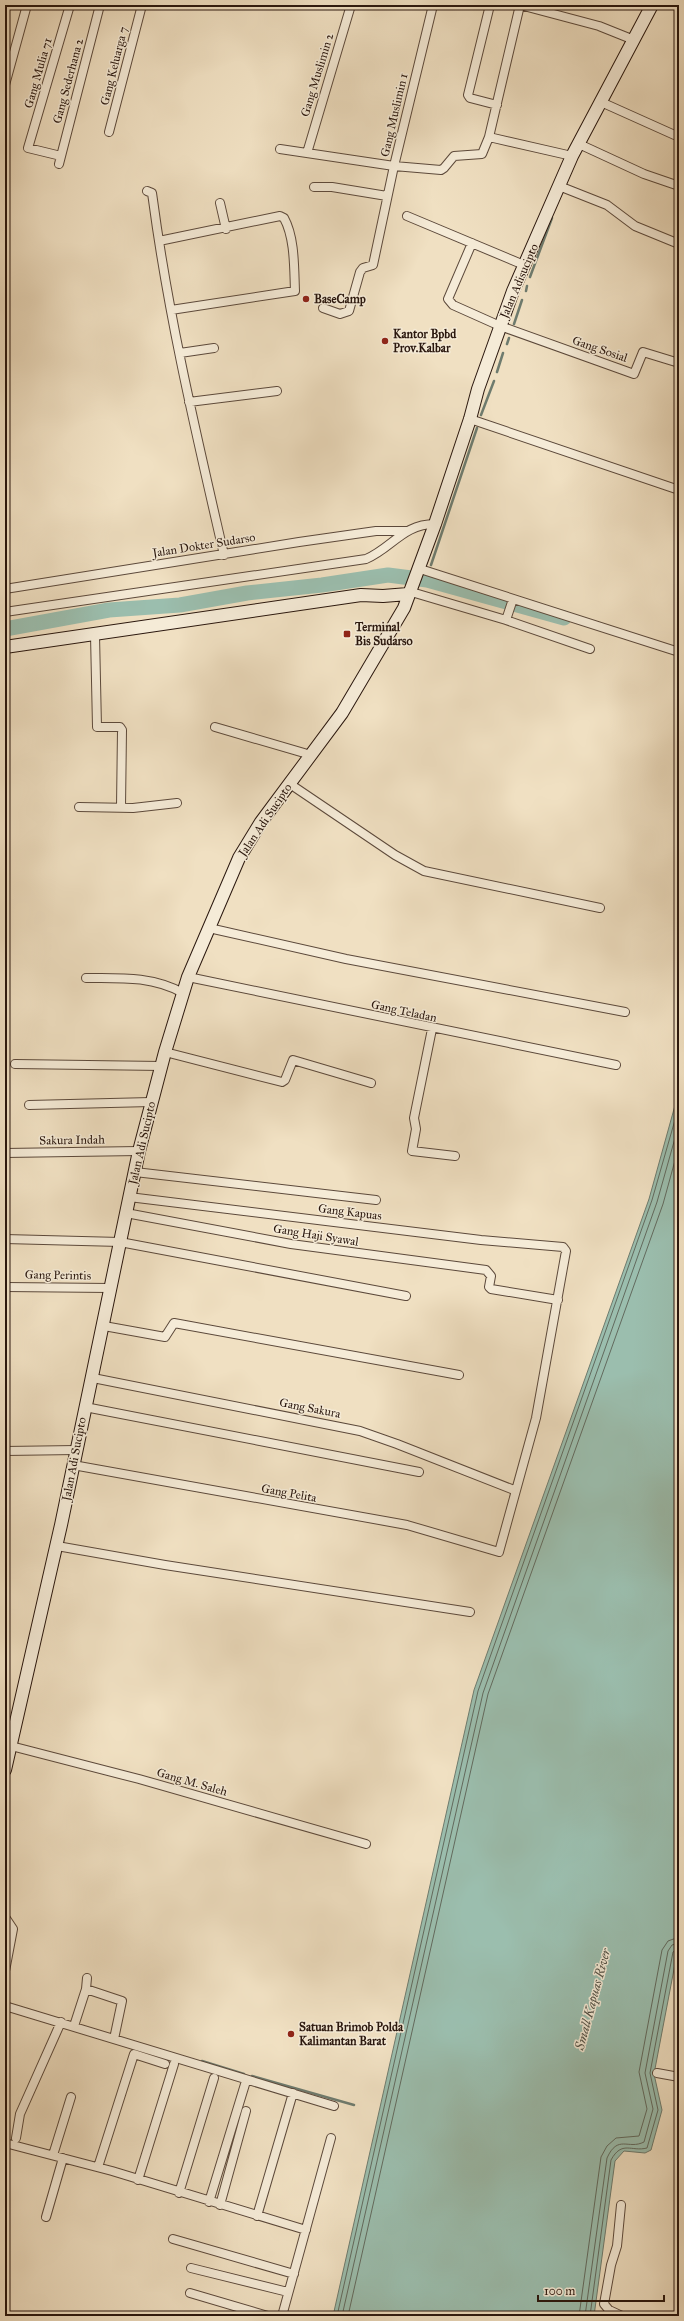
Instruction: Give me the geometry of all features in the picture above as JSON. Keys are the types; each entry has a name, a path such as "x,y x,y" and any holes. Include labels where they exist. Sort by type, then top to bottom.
{"main road":[{"name":"Jalan Adisucipto","path":"413,580 435,524 470,419 478,389 500,326 524,265 572,156 652,5"},
{"path":"383,596 413,580"},
{"name":"Jalan Adi Sucipto","path":"5,1770 57,1546 84,1407 93,1378 110,1288 139,1151 161,1066 188,977 239,858 261,822 342,713 404,608 413,580"},
{"path":"5,647 361,595 383,596 404,608"}],"street":[{"path":"5,85 27,5"},
{"name":"Gang Mulia 71","path":"60,160 28,148 70,5"},
{"name":"Gang Sederhana 2","path":"60,160 100,5"},
{"name":"Gang Keluarga 7","path":"109,132 142,5"},
{"name":"Gang Muslimin 2","path":"307,153 351,5"},
{"name":"Gang Muslimin 1","path":"433,5 394,166 441,170 454,156 482,154 489,137"},
{"path":"490,5 468,95 470,98 497,105"},
{"path":"572,156 489,137 520,5 600,26 634,40"},
{"path":"601,102 679,137"},
{"path":"579,144 644,174 679,186"},
{"path":"280,149 394,166 373,265 363,268 360,272 349,311 340,314 323,308"},
{"path":"559,186 607,205 635,226 679,244"},
{"path":"314,187 332,187 387,196"},
{"path":"147,191 152,193 171,310 189,402 224,555"},
{"path":"220,203 226,229"},
{"path":"159,241 226,229 280,216 284,218 291,239 295,290 171,310"},
{"path":"407,216 524,265"},
{"path":"472,243 448,302 500,326"},
{"name":"Gang Sosial","path":"500,326 634,374 643,352 679,364"},
{"path":"180,353 214,348"},
{"path":"189,402 277,391"},
{"path":"470,419 679,490"},
{"path":"5,612 366,559 408,531 422,524 435,524"},
{"name":"Jalan Dokter Sudarso","path":"5,589 358,533 408,531"},
{"path":"413,580 513,599 679,652"},
{"path":"413,580 590,649"},
{"path":"507,617 513,599"},
{"path":"95,635 97,727 120,727 122,730 121,807"},
{"path":"215,727 311,755"},
{"path":"290,784 395,855 424,871 600,908"},
{"path":"79,807 147,807 177,803"},
{"path":"209,928 354,960 625,1012"},
{"path":"86,978 130,977 147,979 183,993"},
{"name":"Gang Teladan","path":"188,977 432,1029 616,1065"},
{"path":"432,1029 414,1118 416,1129 412,1151 455,1156"},
{"path":"165,1052 282,1082 285,1080 293,1060 371,1083"},
{"path":"15,1064 161,1066"},
{"path":"29,1104 151,1102"},
{"name":"Sakura Indah","path":"5,1153 139,1151"},
{"path":"135,1172 376,1200"},
{"name":"Gang Kapuas","path":"129,1197 481,1240 543,1244 563,1247 566,1251 558,1300"},
{"name":"Gang Haji Syawal","path":"126,1214 299,1245 486,1270 491,1276 489,1286 491,1289 558,1300"},
{"path":"5,1239 120,1242 406,1296"},
{"name":"Gang Perintis","path":"5,1287 110,1288"},
{"path":"514,1490 536,1418 558,1300"},
{"path":"104,1326 164,1337 174,1323 459,1375"},
{"name":"Gang Sakura","path":"93,1378 360,1431 398,1444 514,1490"},
{"path":"84,1407 419,1472"},
{"path":"5,1451 76,1450"},
{"name":"Gang Pelita","path":"73,1465 399,1524 499,1552 514,1490"},
{"path":"57,1546 165,1565 470,1612"},
{"name":"Gang M. Saleh","path":"11,1746 147,1781 366,1844"},
{"path":"5,1917 13,1929 5,1971"},
{"path":"74,2026 86,1989 87,1978"},
{"path":"86,1989 122,2002 114,2039"},
{"path":"5,2006 74,2026 246,2081 334,2106"},
{"path":"16,2138 20,2114 61,2022"},
{"path":"98,2167 134,2054 165,2064"},
{"path":"138,2180 174,2064"},
{"path":"657,2074 679,2077"},
{"path":"179,2193 214,2078"},
{"path":"209,2202 246,2081"},
{"path":"257,2216 292,2093"},
{"path":"53,2155 71,2096"},
{"path":"220,2205 246,2111"},
{"path":"282,2316 332,2138"},
{"path":"5,2143 98,2167 179,2193 306,2230"},
{"path":"46,2217 63,2158"},
{"path":"621,2205 617,2246 611,2265 604,2304 609,2310 622,2316"},
{"path":"173,2239 294,2274"},
{"path":"191,2268 288,2292"},
{"path":"190,2293 268,2316"}],"water":[{"name":"Small Kapuas River","path":"679,1091 679,1943 654,2074 662,2110 651,2150 645,2153 624,2151 615,2161 594,2316 333,2316 474,1690 649,1199"}],"waterway":[{"path":"530,277 552,218"},
{"path":"526,291 527,286"},
{"path":"514,324 522,300"},
{"path":"507,344 509,338"},
{"path":"497,372 503,353"},
{"path":"481,415 494,381"},
{"path":"431,565 477,428"},
{"path":"5,629 109,610 180,605 247,593 322,585 388,575 427,580 564,618"},
{"path":"202,2061 244,2074"},
{"path":"252,2076 354,2105"}],"place":[{"name":"BaseCamp","path":"306,299"},
{"name":"Kantor Bpbd Prov.Kalbar","path":"385,341"},
{"name":"Terminal Bis Sudarso","path":"347,634"},
{"name":"Satuan Brimob Polda Kalimantan Barat","path":"291,2034"}]}
